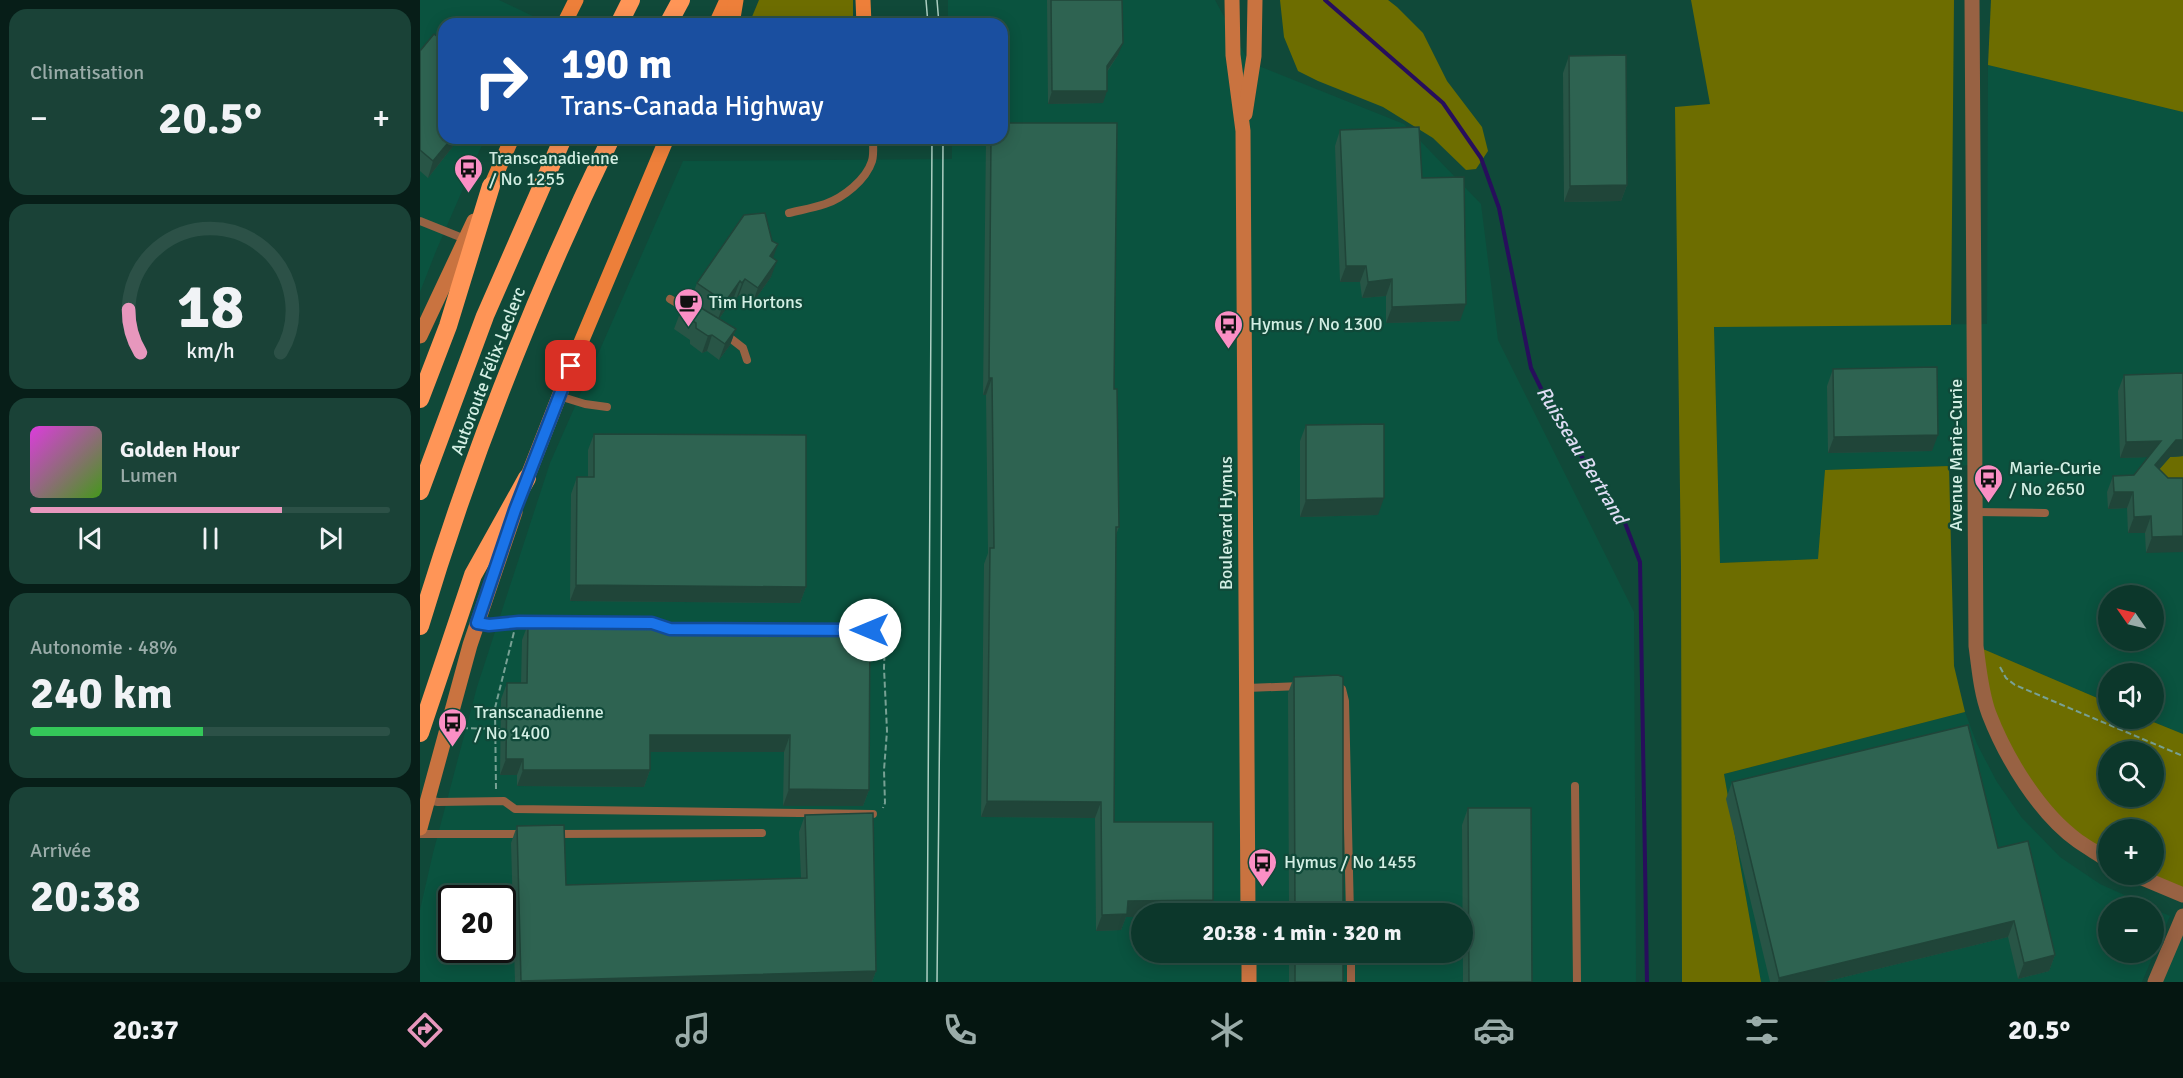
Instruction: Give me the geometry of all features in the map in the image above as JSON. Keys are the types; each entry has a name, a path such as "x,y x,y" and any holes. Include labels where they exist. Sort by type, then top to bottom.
{"highway":[{"path":"622,18 631,0"},
{"path":"671,18 681,0"},
{"name":"Autoroute Félix-Leclerc","path":"420,491 485,316 560,144"},
{"name":"Autoroute Félix-Leclerc","path":"420,626 471,473 517,351 608,144"},
{"path":"420,399 448,326 491,186"},
{"path":"420,733 472,575 527,478"}],"main road":[{"path":"567,18 576,0"},
{"path":"719,18 728,0"},
{"path":"733,18 736,0"},
{"path":"862,0 864,18"},
{"path":"491,186 509,144"},
{"path":"527,478 664,144"}],"street":[{"name":"Boulevard Hymus","path":"1232,0 1233,56 1243,131 1248,903"},
{"name":"Boulevard Hymus","path":"1243,131 1254,56 1255,0"},
{"name":"Avenue Marie-Curie","path":"1972,0 1976,646 1979,671 1988,712 2015,770 2044,808 2076,840 2098,854"},
{"path":"420,336 491,186"},
{"path":"420,828 477,623 527,478"},
{"path":"2159,885 2183,895"},
{"path":"2155,982 2183,916"},
{"path":"1249,963 1249,982"}],"lane":[{"path":"789,213 826,204 849,190 870,166 873,160 873,144"},
{"path":"420,221 465,239"},
{"path":"670,298 703,319"},
{"path":"720,331 743,348 747,360"},
{"path":"559,396 585,404 607,406"},
{"path":"1976,512 2046,513"},
{"path":"477,623 489,625 519,622 652,623 670,629"},
{"path":"1322,685 1333,685 1342,689 1345,700 1350,903"},
{"path":"1247,688 1312,686"},
{"path":"1575,786 1577,982"},
{"path":"427,800 438,802 504,801 515,809 873,814"},
{"path":"548,834 762,833"},
{"path":"420,834 537,834"},
{"path":"1351,963 1352,982"}],"path":[{"path":"496,776 495,708 514,630"},
{"path":"870,630 880,630 885,639 887,731 884,770 885,803 882,810 873,814"},
{"path":"2000,667 2006,678 2015,685 2183,756"},
{"path":"458,727 501,729"}],"shaded area":[{"path":"420,0 499,0 537,18 438,18 438,144 482,144 420,292"},
{"path":"759,0 853,0 853,18 752,18"},
{"path":"948,0 1215,0 1249,62 1404,124 1481,204 1498,340 1634,612 1636,982 420,982 420,910 477,687 550,463 683,161 952,159 952,144 1008,144 1008,18 948,18"},
{"path":"1280,0 1388,0 1397,7 1423,33 1447,81 1482,127 1488,151 1476,169 1466,170 1433,138 1383,107 1298,71 1284,37"},
{"path":"1691,0 1954,0 1951,325 1714,327 1720,563 1818,559 1825,470 1949,466 1954,666 1965,712 1724,774 1761,982 1682,982 1681,567 1675,107 1710,104"},
{"path":"1991,0 2183,0 2183,112 1988,65"},
{"path":"1988,65 2183,112 2183,734 2164,726 2164,663 2098,663 2098,698 1976,646 1978,465 1825,470 1818,559 1720,563 1714,326 1987,324"},
{"path":"2183,456 2183,494 2149,481 2170,457"},
{"path":"1976,646 2098,698 2098,729 2164,729 2164,726 2183,734 2183,895 2158,885 2164,885 2164,819 2098,819 2098,852 2044,808 1988,713"},
{"path":"1965,712 1977,744 1997,782 2022,818 2060,857 2098,883 2098,885 2129,897 2098,897 2098,963 2150,963 2142,982 1761,982 1724,774"},
{"path":"2164,913 2170,916 2164,930"},
{"path":"2183,916 2183,982 2155,982"}],"building":[{"path":"1051,0 1122,0 1123,43 1107,66 1107,91 1052,91"},
{"path":"434,34 438,37 438,144 447,144 433,161 420,150 420,51"},
{"path":"1626,55 1627,185 1570,186 1569,56"},
{"path":"1008,123 1117,123 1114,389 1117,389 1119,527 1116,527 1114,822 1213,822 1213,900 1128,901 1127,914 1102,915 1101,802 987,801 990,548 994,548 992,378 989,378 991,144 1008,144"},
{"path":"1419,127 1422,178 1464,177 1466,304 1392,307 1392,279 1368,282 1366,266 1346,266 1340,130"},
{"path":"765,213 772,241 778,244 770,256 777,261 758,288 745,279 742,283 740,281 723,305 708,296 713,294 697,283 744,215"},
{"path":"688,300 736,329 725,344 696,328 696,323 680,313"},
{"path":"1937,367 1938,435 1834,437 1833,369"},
{"path":"2183,373 2183,440 2176,440 2155,465 2168,478 2183,478 2183,536 2152,537 2151,516 2134,517 2133,492 2114,492 2113,476 2134,475 2161,441 2126,442 2124,375"},
{"path":"1384,424 1384,498 1306,500 1306,425"},
{"path":"594,434 806,435 806,587 576,585 577,477 594,477"},
{"path":"528,624 870,625 869,790 789,789 790,735 650,735 650,770 523,770 523,759 506,759 507,683 527,683"},
{"path":"1338,675 1343,677 1343,903 1295,903 1294,677"},
{"path":"1968,725 1998,848 2028,841 2055,955 2024,963 2014,921 1779,978 1732,782"},
{"path":"1468,808 1531,808 1532,982 1469,982 1469,963 1473,963 1473,903 1469,903"},
{"path":"873,813 876,971 521,981 517,826 564,825 566,885 807,878 805,815"},
{"path":"1295,963 1343,963 1343,982 1295,982"}],"waterway":[{"name":"Ruisseau Bertrand","path":"1325,0 1443,103 1481,158 1499,208 1531,368 1552,411 1625,523 1640,562 1647,982"}],"tram line":[{"path":"926,0 928,18"},
{"path":"937,0 938,18"},
{"path":"927,982 932,144"},
{"path":"937,982 943,144"}],"place":[{"name":"Transcanadienne / No 1255","path":"468,194"},
{"name":"Tim Hortons","path":"688,328"},
{"name":"Hymus / No 1300","path":"1229,350"},
{"name":"Marie-Curie / No 2650","path":"1988,504"},
{"name":"Transcanadienne / No 1400","path":"453,748"},
{"name":"Hymus / No 1455","path":"1263,888"}],"route":[{"path":"571,366 515,510 477,623 499,625 519,622 652,623 670,629 870,630"}]}
